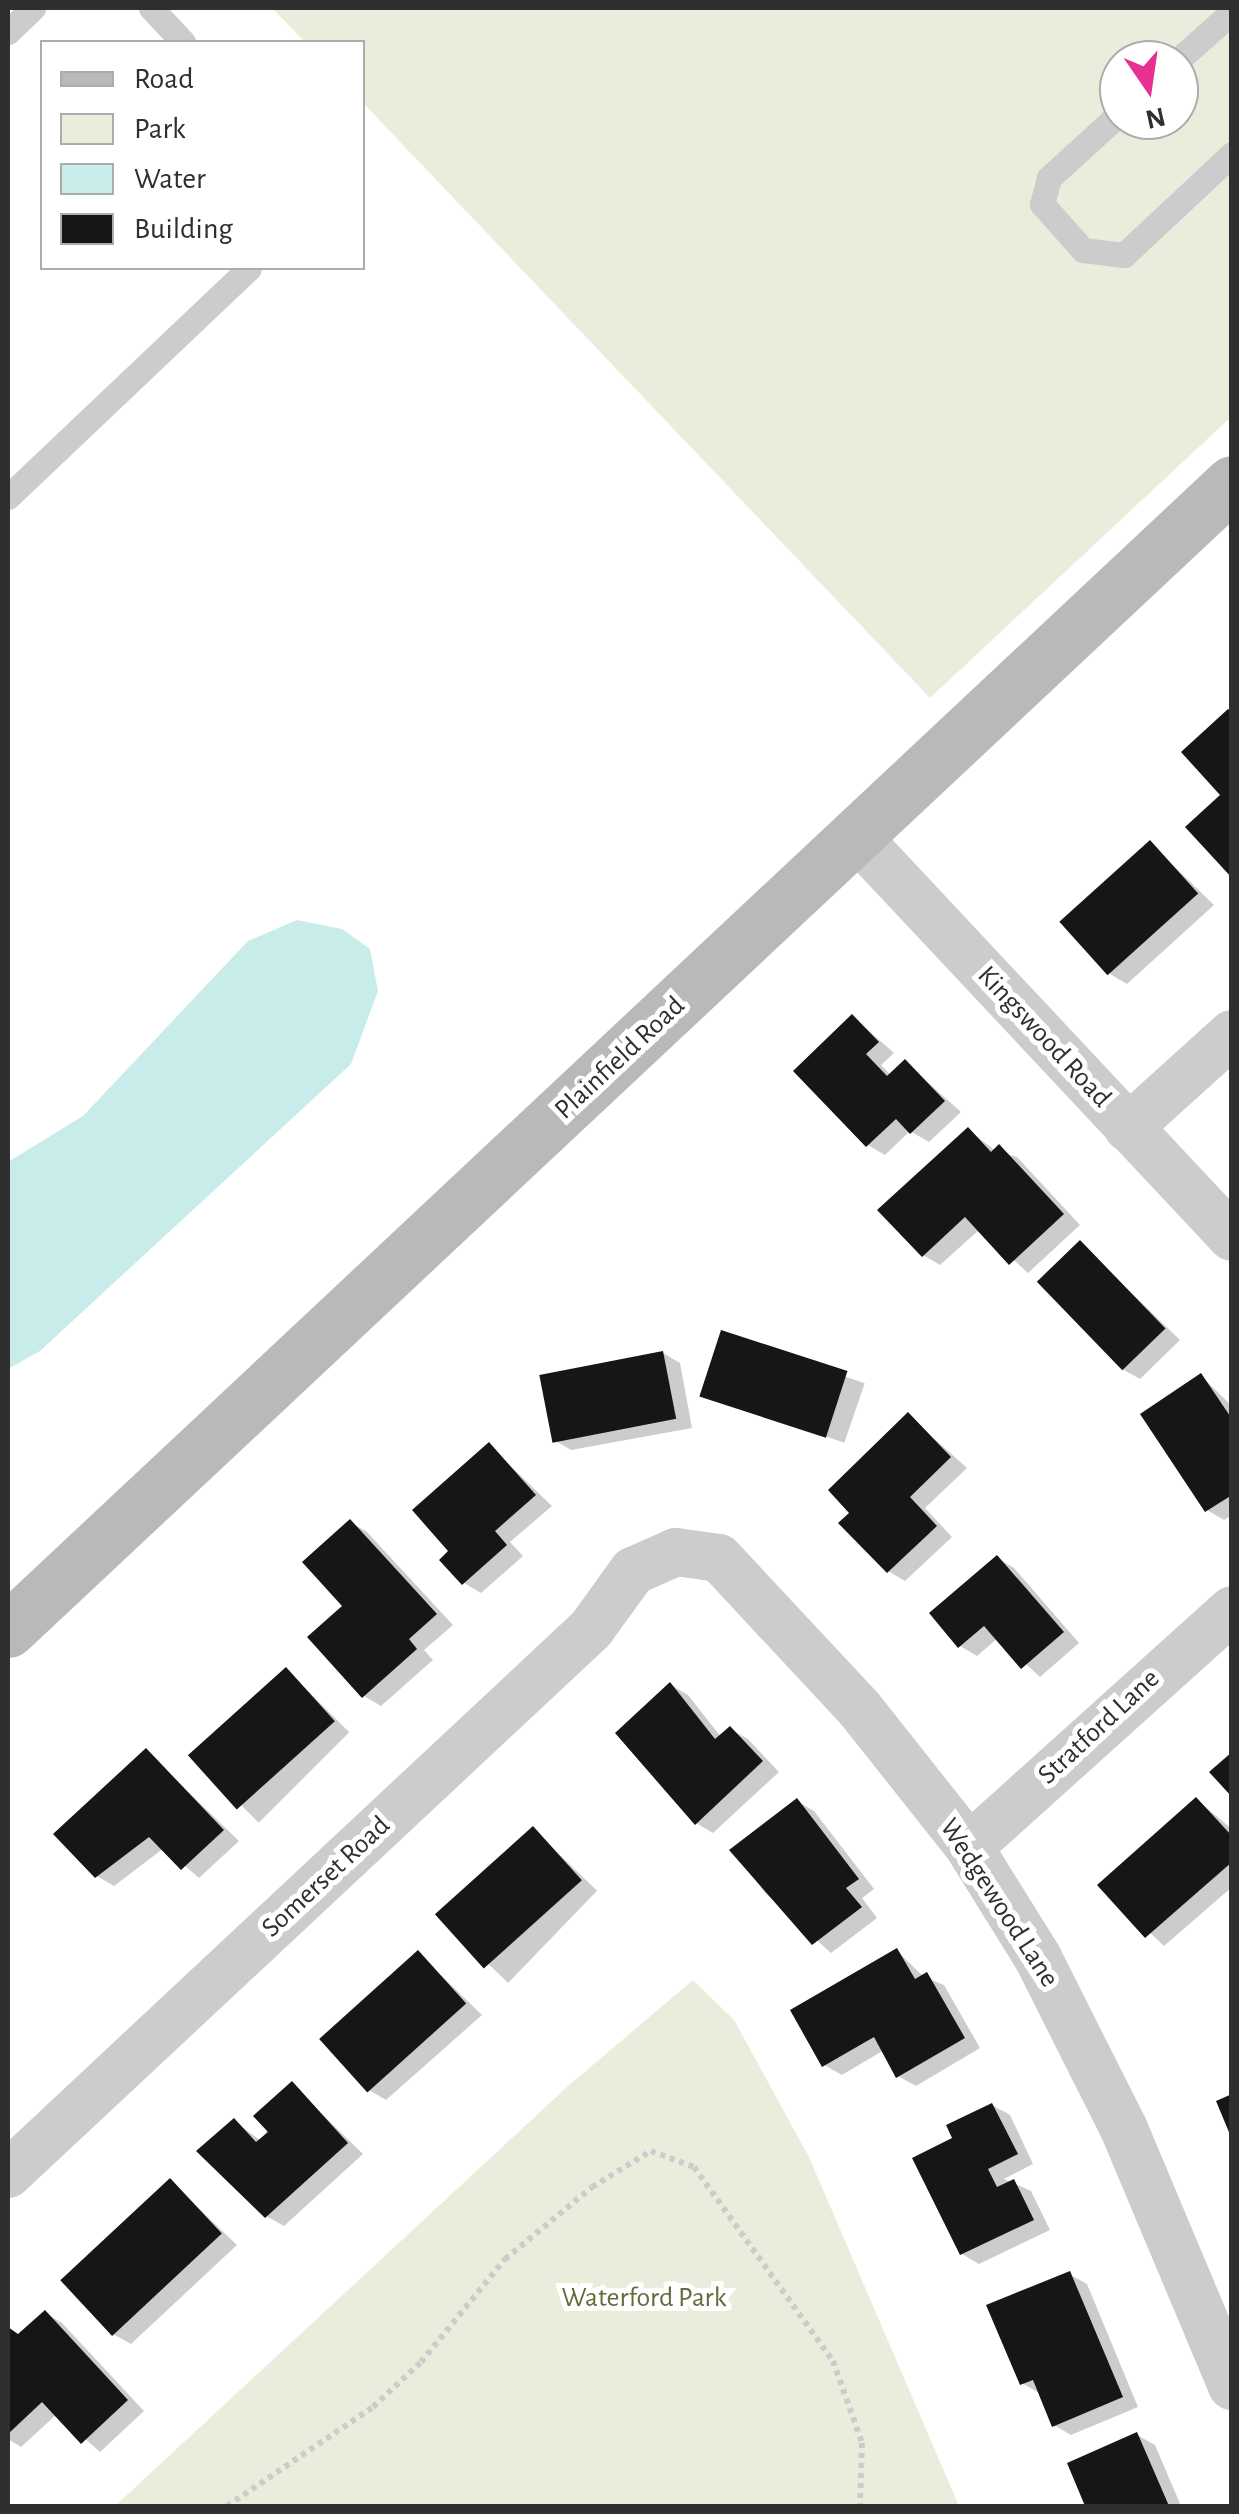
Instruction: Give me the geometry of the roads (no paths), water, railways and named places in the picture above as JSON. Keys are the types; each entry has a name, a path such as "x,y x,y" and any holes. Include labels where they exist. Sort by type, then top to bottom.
{"main road":[{"name":"Plainfield Road","path":"9,1625 1232,483"}],"street":[{"name":"Kingswood Road","path":"857,836 1232,1238"},
{"path":"1128,1128 1232,1034"},
{"name":"Wedgewood Lane","path":"634,1572 676,1552 720,1558 859,1708 968,1847 1087,2050 1219,2318 1232,2386"},
{"name":"Somerset Road","path":"8,2174 591,1629 634,1572"},
{"name":"Stratford Lane","path":"968,1847 1232,1610"}],"lane":[{"path":"8,32 33,8"},
{"path":"151,8 181,40"},
{"path":"1199,41 1232,12"},
{"path":"1099,132 1048,178 1042,204 1083,250 1124,255 1232,154"},
{"path":"8,497 247,270"}],"water":[{"path":"297,920 342,929 370,949 378,991 351,1064 40,1351 8,1369 8,1162 83,1116 248,941"}],"park label":[{"name":"Waterford Park","path":"644,2298"}]}
